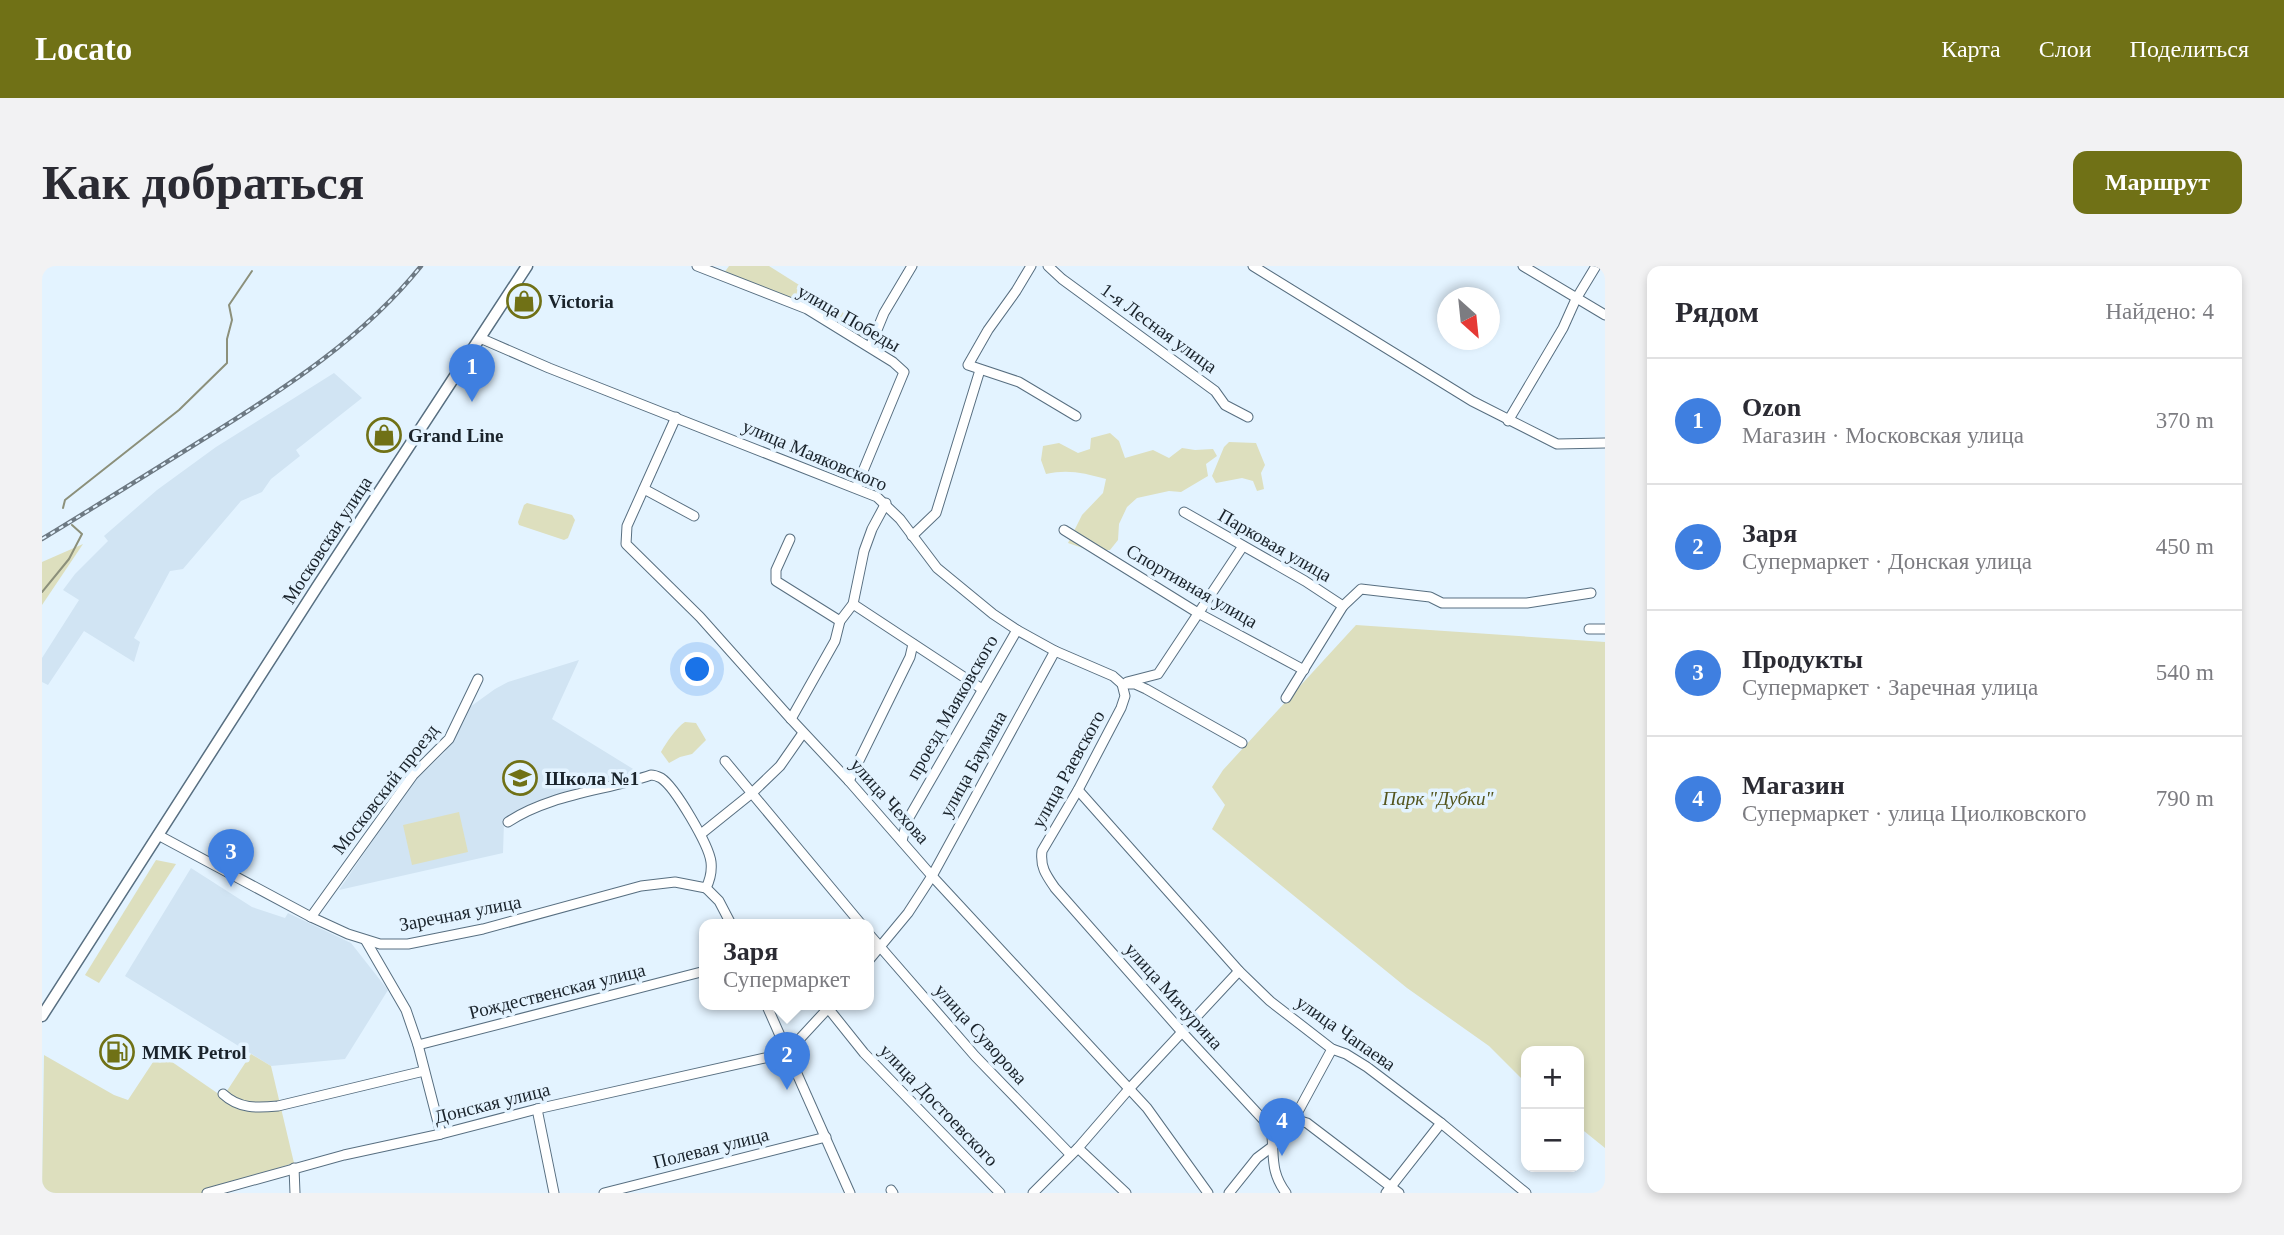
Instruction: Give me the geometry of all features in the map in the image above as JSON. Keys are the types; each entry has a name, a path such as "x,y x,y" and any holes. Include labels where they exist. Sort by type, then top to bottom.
{"main road":[{"name":"Московская улица","path":"42,1016 527,266"}],"street":[{"name":"улица Победы","path":"697,266 718,269 807,309 870,347 904,372 856,488"},
{"path":"870,347 884,313 912,266"},
{"path":"1031,266 968,365 1019,382 1076,416"},
{"name":"1-я Лесная улица","path":"1048,266 1215,391 1225,405 1248,417"},
{"path":"1253,266 1508,421 1557,444 1605,443"},
{"path":"1524,266 1605,315"},
{"path":"1508,421 1596,266"},
{"name":"улица Маяковского","path":"481,338 549,368 877,497 886,503 937,568 1017,631 1113,676 1122,684 1135,684 1146,689 1242,743"},
{"path":"912,536 936,513 980,370"},
{"name":"улица Чехова","path":"676,417 626,526 626,544 700,617 790,719 849,780 932,876 1147,1108 1208,1193"},
{"path":"644,488 694,516"},
{"path":"790,719 835,641 840,621 853,604 864,551 886,503"},
{"name":"Парковая улица","path":"1184,512 1305,581 1342,606 1361,589 1430,597 1443,603 1527,603 1591,593"},
{"name":"Спортивная улица","path":"1064,530 1198,612 1304,670"},
{"path":"790,539 776,570 776,581 840,621"},
{"path":"1122,684 1158,674 1243,546"},
{"path":"853,604 982,689"},
{"path":"1286,698 1342,606"},
{"path":"1589,629 1605,629"},
{"name":"проезд Маяковского","path":"902,841 907,821 1017,631"},
{"path":"849,780 910,657 913,643"},
{"name":"улица Баумана","path":"874,954 908,913 932,876 1055,651"},
{"name":"Московский проезд","path":"311,917 413,775 449,739 478,678"},
{"name":"улица Раевского","path":"1043,870 1040,862 1042,851 1121,708 1125,696 1122,684"},
{"path":"701,834 752,793 780,766 803,733"},
{"path":"726,761 856,919"},
{"path":"509,822 525,811 588,792 651,775 661,777 701,834 711,861 710,880 706,888 719,901 728,919"},
{"name":"улица Чапаева","path":"1078,790 1239,971 1270,1001 1332,1049 1367,1067 1526,1193"},
{"name":"Заречная улица","path":"158,835 311,917 366,941 380,944 408,944 483,929 641,887 676,882 706,888"},
{"name":"улица Мичурина","path":"1043,870 1055,888 1271,1129 1273,1168 1286,1193"},
{"name":"улица Суворова","path":"874,940 975,1056 1074,1151 1126,1193"},
{"path":"366,941 406,1010 441,1134"},
{"path":"1033,1193 1239,971"},
{"name":"Рождественская улица","path":"418,1045 699,973"},
{"path":"769,1010 850,1193"},
{"path":"787,1050 824,1010"},
{"name":"улица Достоевского","path":"828,1010 864,1054 1000,1193"},
{"path":"1229,1193 1294,1119 1332,1049"},
{"name":"Донская улица","path":"207,1193 344,1155 778,1055 787,1050"},
{"path":"223,1094 233,1104 257,1108 278,1106 424,1071"},
{"path":"537,1109 555,1193"},
{"path":"1294,1119 1307,1123 1392,1191 1441,1123"},
{"name":"Полевая улица","path":"604,1193 826,1137"},
{"path":"294,1168 295,1193"}],"shaded area":[{"path":"334,373 362,398 296,450 300,456 271,479 262,492 241,501 183,569 170,571 134,638 140,642 134,662 84,631 48,685 42,682 42,658 79,600 63,590 108,541 104,536 157,490 216,447"},
{"name":"Школа №1","path":"579,660 552,719 638,772 517,812 504,822 503,853 339,890 413,783 445,752 470,707 508,682"},
{"path":"191,868 252,907 285,918 288,913 351,943 388,990 345,1059 271,1066 125,976"}],"green space":[{"path":"729,266 769,266 869,329 862,340 724,273"},
{"path":"1110,433 1119,441 1125,458 1153,450 1169,458 1182,448 1213,449 1217,456 1206,464 1208,476 1181,492 1169,491 1137,498 1127,507 1119,524 1118,540 1110,550 1089,550 1068,543 1082,515 1103,493 1106,479 1076,472 1046,474 1041,460 1043,446 1059,443 1078,453 1090,449 1091,438"},
{"path":"1229,442 1256,443 1265,465 1261,473 1264,489 1257,491 1253,481 1242,478 1216,483 1212,476 1224,447"},
{"path":"527,503 572,515 575,520 568,538 564,540 519,525 524,505"},
{"path":"83,544 42,605 42,562"},
{"name":"Парк \"Дубки\"","path":"1356,625 1605,642 1605,1148 1584,1131 1584,1046 1521,1046 1521,1078 1489,1046 1407,988 1212,829 1225,805 1212,787 1223,770"},
{"path":"685,722 696,723 706,740 692,754 669,763 661,752 675,731"},
{"path":"459,812 468,852 412,865 403,825"},
{"path":"156,860 176,864 99,983 85,975"},
{"path":"159,1053 223,1097 251,1054 271,1066 294,1163 202,1193 42,1193 44,1055 114,1095 128,1100"}],"waterway":[{"path":"63,508 65,500 179,410 227,363 227,339 232,320 229,305 252,271"},
{"path":"42,592 69,559 82,534 72,525"}],"railway":[{"path":"42,539 296,379 375,316 421,266"}],"place":[{"name":"Victoria","path":"524,301"},
{"name":"Ozon","path":"472,402"},
{"name":"Grand Line","path":"384,435"},
{"name":"Школа №1","path":"520,778"},
{"name":"Продукты","path":"231,887"},
{"name":"MMK Petrol","path":"117,1052"},
{"name":"Заря","path":"787,1090"},
{"name":"Магазин","path":"1282,1156"}]}
